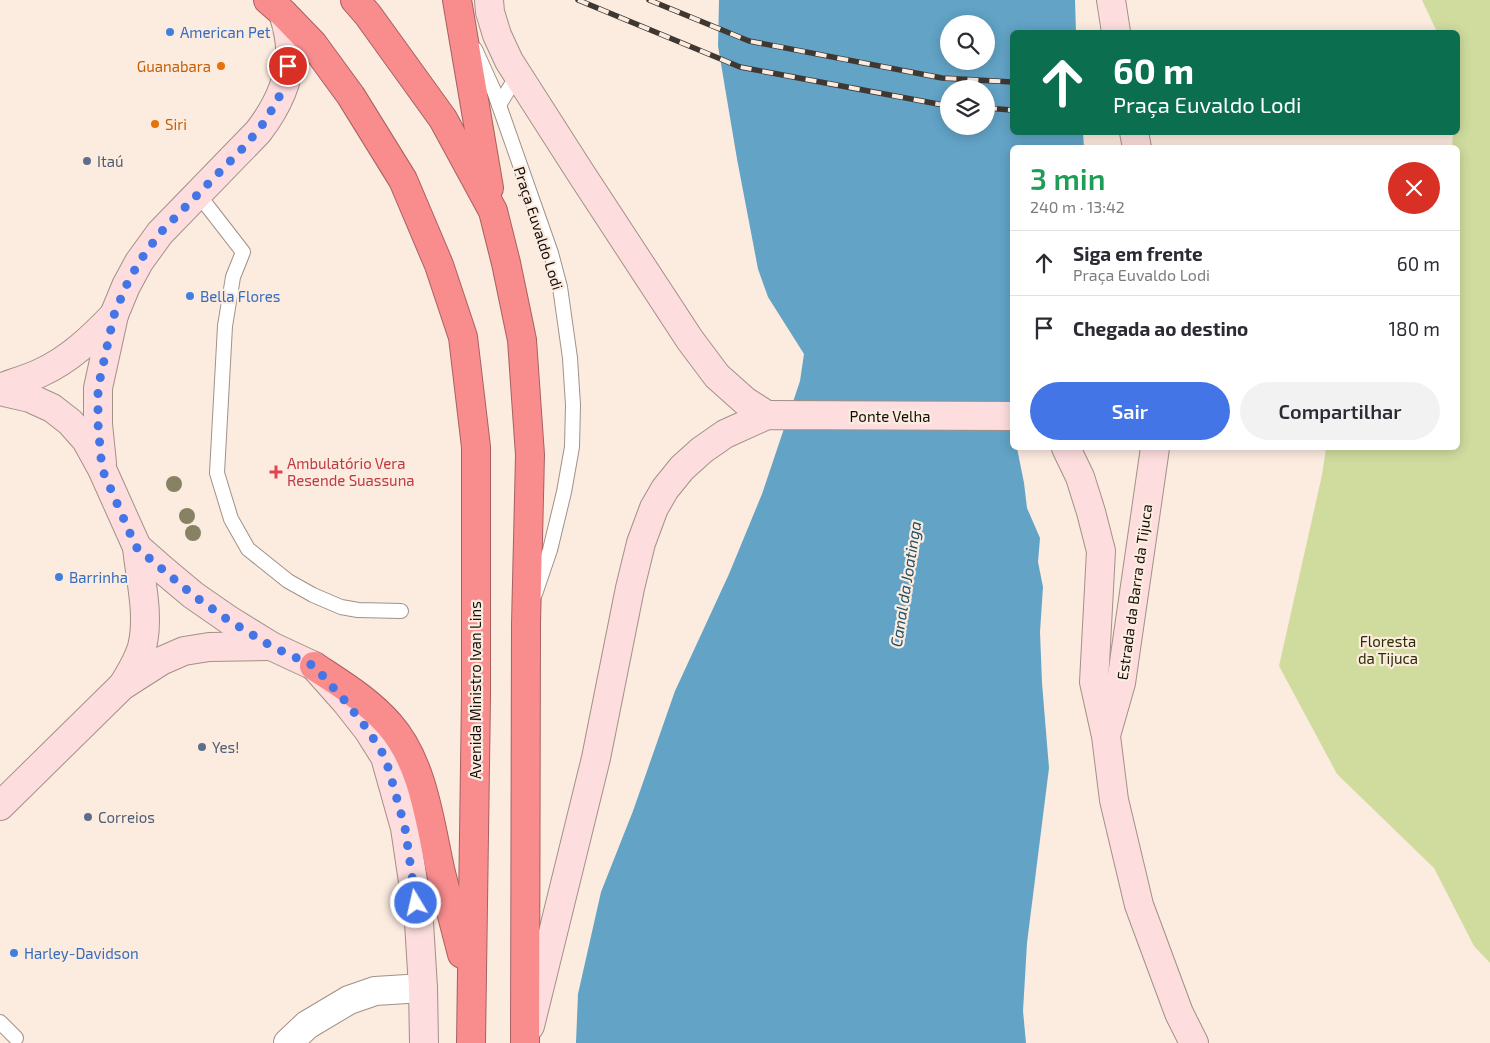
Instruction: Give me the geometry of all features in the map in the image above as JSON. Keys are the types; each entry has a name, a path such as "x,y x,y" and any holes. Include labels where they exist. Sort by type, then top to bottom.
{"highway":[{"path":"355,0 368,15 443,119 493,211"},
{"name":"Avenida Ministro Ivan Lins","path":"275,6 313,44 350,96 403,180 439,265 463,337 476,447 476,696 471,1043"},
{"path":"458,8 493,211 522,340 530,455 526,624 525,1043"},
{"path":"314,666 367,703 390,725 404,746 418,775 430,815 441,872 471,986"}],"main road":[{"path":"489,0 490,12 503,50 580,172 696,347 717,376 730,389 745,401 775,415"},
{"path":"1112,0 1116,30"},
{"path":"102,469 98,424 98,388 114,315 126,286 144,255 160,233 258,132 284,88 290,55 289,34 275,6"},
{"path":"0,389 41,373 60,362 95,336 114,315"},
{"path":"0,389 30,398 52,408 70,422 86,440 102,469 136,547 144,609 144,628 142,647 135,665 122,686"},
{"path":"525,1043 596,758 630,588 641,543 654,508 665,489 682,468 702,450 725,434 775,415"},
{"name":"Ponte Velha","path":"775,415 1010,416"},
{"name":"Estrada da Barra da Tijuca","path":"1067,450 1080,477 1101,551 1094,682 1106,736 1114,800 1140,905 1179,1013 1194,1043"},
{"name":"Estrada da Barra da Tijuca","path":"1106,736 1121,683 1155,450"},
{"path":"136,547 193,595 228,620 271,646 314,666 352,709 385,757 405,828 419,922 424,1043"},
{"path":"0,806 122,686 161,661 184,651 209,647 271,646"}],"street":[{"path":"288,1043 307,1025 349,1000 375,991 423,988"}],"lane":[{"name":"Praça Euvaldo Lodi","path":"458,8 499,105 551,253 560,286 570,358 573,405 572,447 564,492 550,550 526,624"},
{"path":"499,105 518,74"},
{"path":"198,194 243,252 233,277 225,326 217,473 231,519 248,549 288,581 313,596 341,607 358,610 400,611"},
{"path":"0,1022 16,1038"}],"green space":[{"name":"Floresta da Tijuca","path":"1422,0 1490,0 1490,963 1474,946 1434,868 1337,774 1279,666 1322,475 1326,450 1460,450 1460,145 1452,145 1453,135 1460,135 1460,30 1436,30"}],"water":[{"name":"Canal da Joatinga","path":"719,0 1075,0 1076,30 1010,30 1010,135 1083,135 1084,145 1010,145 1010,450 1017,450 1027,508 1040,538 1038,562 1043,587 1040,632 1049,768 1027,943 1023,1011 1026,1043 576,1043 578,994 601,892 633,811 675,691 729,574 762,494 800,381 804,354 768,297 758,269 718,46"}],"railway":[{"path":"578,0 740,67 940,104"},
{"path":"649,0 749,41 942,78 1010,82"},
{"path":"995,109 1010,110"}],"place":[{"name":"American Pet","path":"170,32"},
{"name":"Guanabara","path":"221,66"},
{"name":"Siri","path":"155,124"},
{"name":"Itaú","path":"87,161"},
{"name":"Bella Flores","path":"190,296"},
{"name":"Ambulatório Vera Resende Suassuna","path":"276,472"},
{"name":"Barrinha","path":"59,577"},
{"name":"Yes!","path":"202,747"},
{"name":"Correios","path":"88,817"},
{"name":"Harley-Davidson","path":"14,953"}],"route":[{"path":"288,66 284,88 258,132 160,233 139,262 126,286 114,315 98,388 98,424 102,469 136,547 193,595 228,620 271,646 314,666 368,730 385,757 392,781 405,828 416,903"}]}
